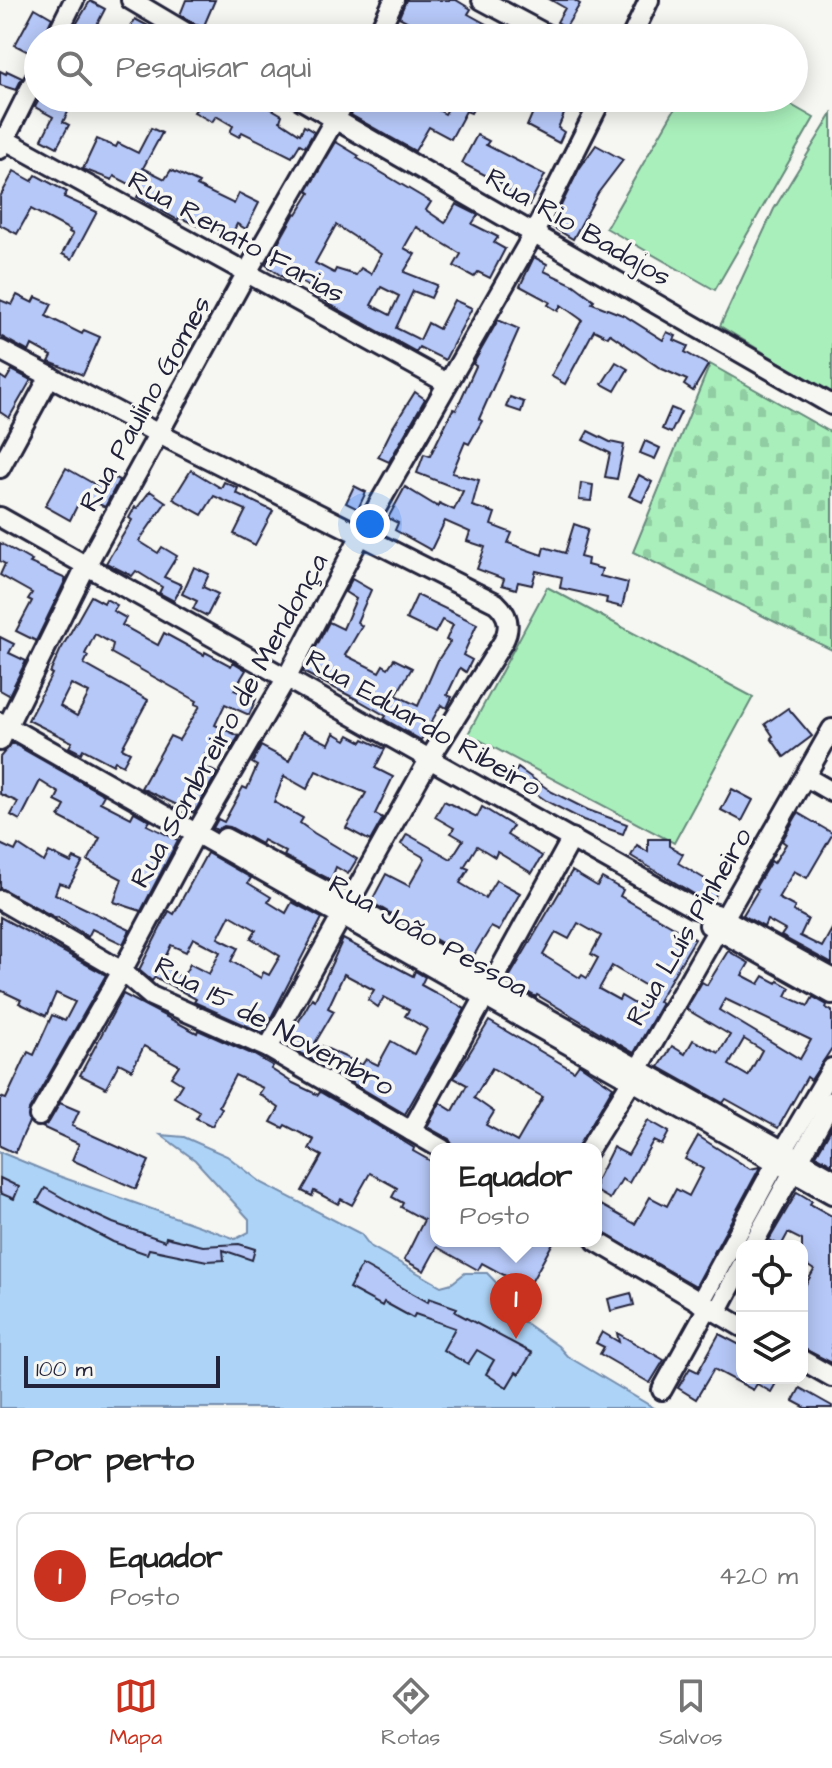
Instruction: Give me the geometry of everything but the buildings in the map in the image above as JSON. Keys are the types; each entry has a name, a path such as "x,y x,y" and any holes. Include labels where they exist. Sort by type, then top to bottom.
{"street":[{"path":"62,24 74,0"},
{"path":"131,0 171,24"},
{"path":"383,24 394,0"},
{"path":"482,0 527,24"},
{"path":"638,24 649,0"},
{"path":"2,142 24,100"},
{"name":"Rua Rio Badajos","path":"322,112 832,405"},
{"name":"Rua Paulino Gomes","path":"4,723 246,274 340,112"},
{"name":"Rua Sombreiro de Mendonça","path":"39,1116 287,677 361,535 534,233 595,112"},
{"name":"Rua Renato Farias","path":"2,142 447,383"},
{"path":"0,350 159,434 496,603 506,614 509,628 503,642 430,758 268,1048"},
{"path":"0,468 50,376"},
{"name":"Rua Eduardo Ribeiro","path":"0,517 572,838 721,924 832,994"},
{"name":"Rua João Pessoa","path":"4,723 345,910 788,1161 832,1194"},
{"name":"Rua Luís Pinheiro","path":"593,1143 832,729"},
{"path":"806,777 832,792"},
{"path":"411,1131 572,838"},
{"name":"Rua 15 de Novembro","path":"0,900 122,971 151,996 268,1048 432,1143"},
{"name":"Rua Eduardo Ribeiro","path":"721,924 832,978"},
{"path":"755,1240 832,1068"},
{"path":"662,1390 788,1161 832,1101"},
{"name":"Rua João Pessoa","path":"788,1161 832,1178"},
{"path":"602,1245 736,1324"},
{"path":"708,1308 736,1273"},
{"path":"808,1363 832,1377"}],"green space":[{"path":"673,112 804,112 814,118 715,290 606,228"},
{"path":"832,114 832,394 720,326 774,209"},
{"path":"710,364 832,433 832,650 633,552"},
{"path":"547,587 753,697 674,843 468,734"}],"water":[{"path":"161,1135 184,1137 227,1156 262,1183 361,1234 370,1246 441,1286 452,1283 465,1273 487,1273 508,1295 521,1320 567,1356 654,1408 0,1408 0,1152 236,1239 249,1232 249,1219 195,1160"}],"place":[{"name":"Equador","path":"516,1339"}]}
